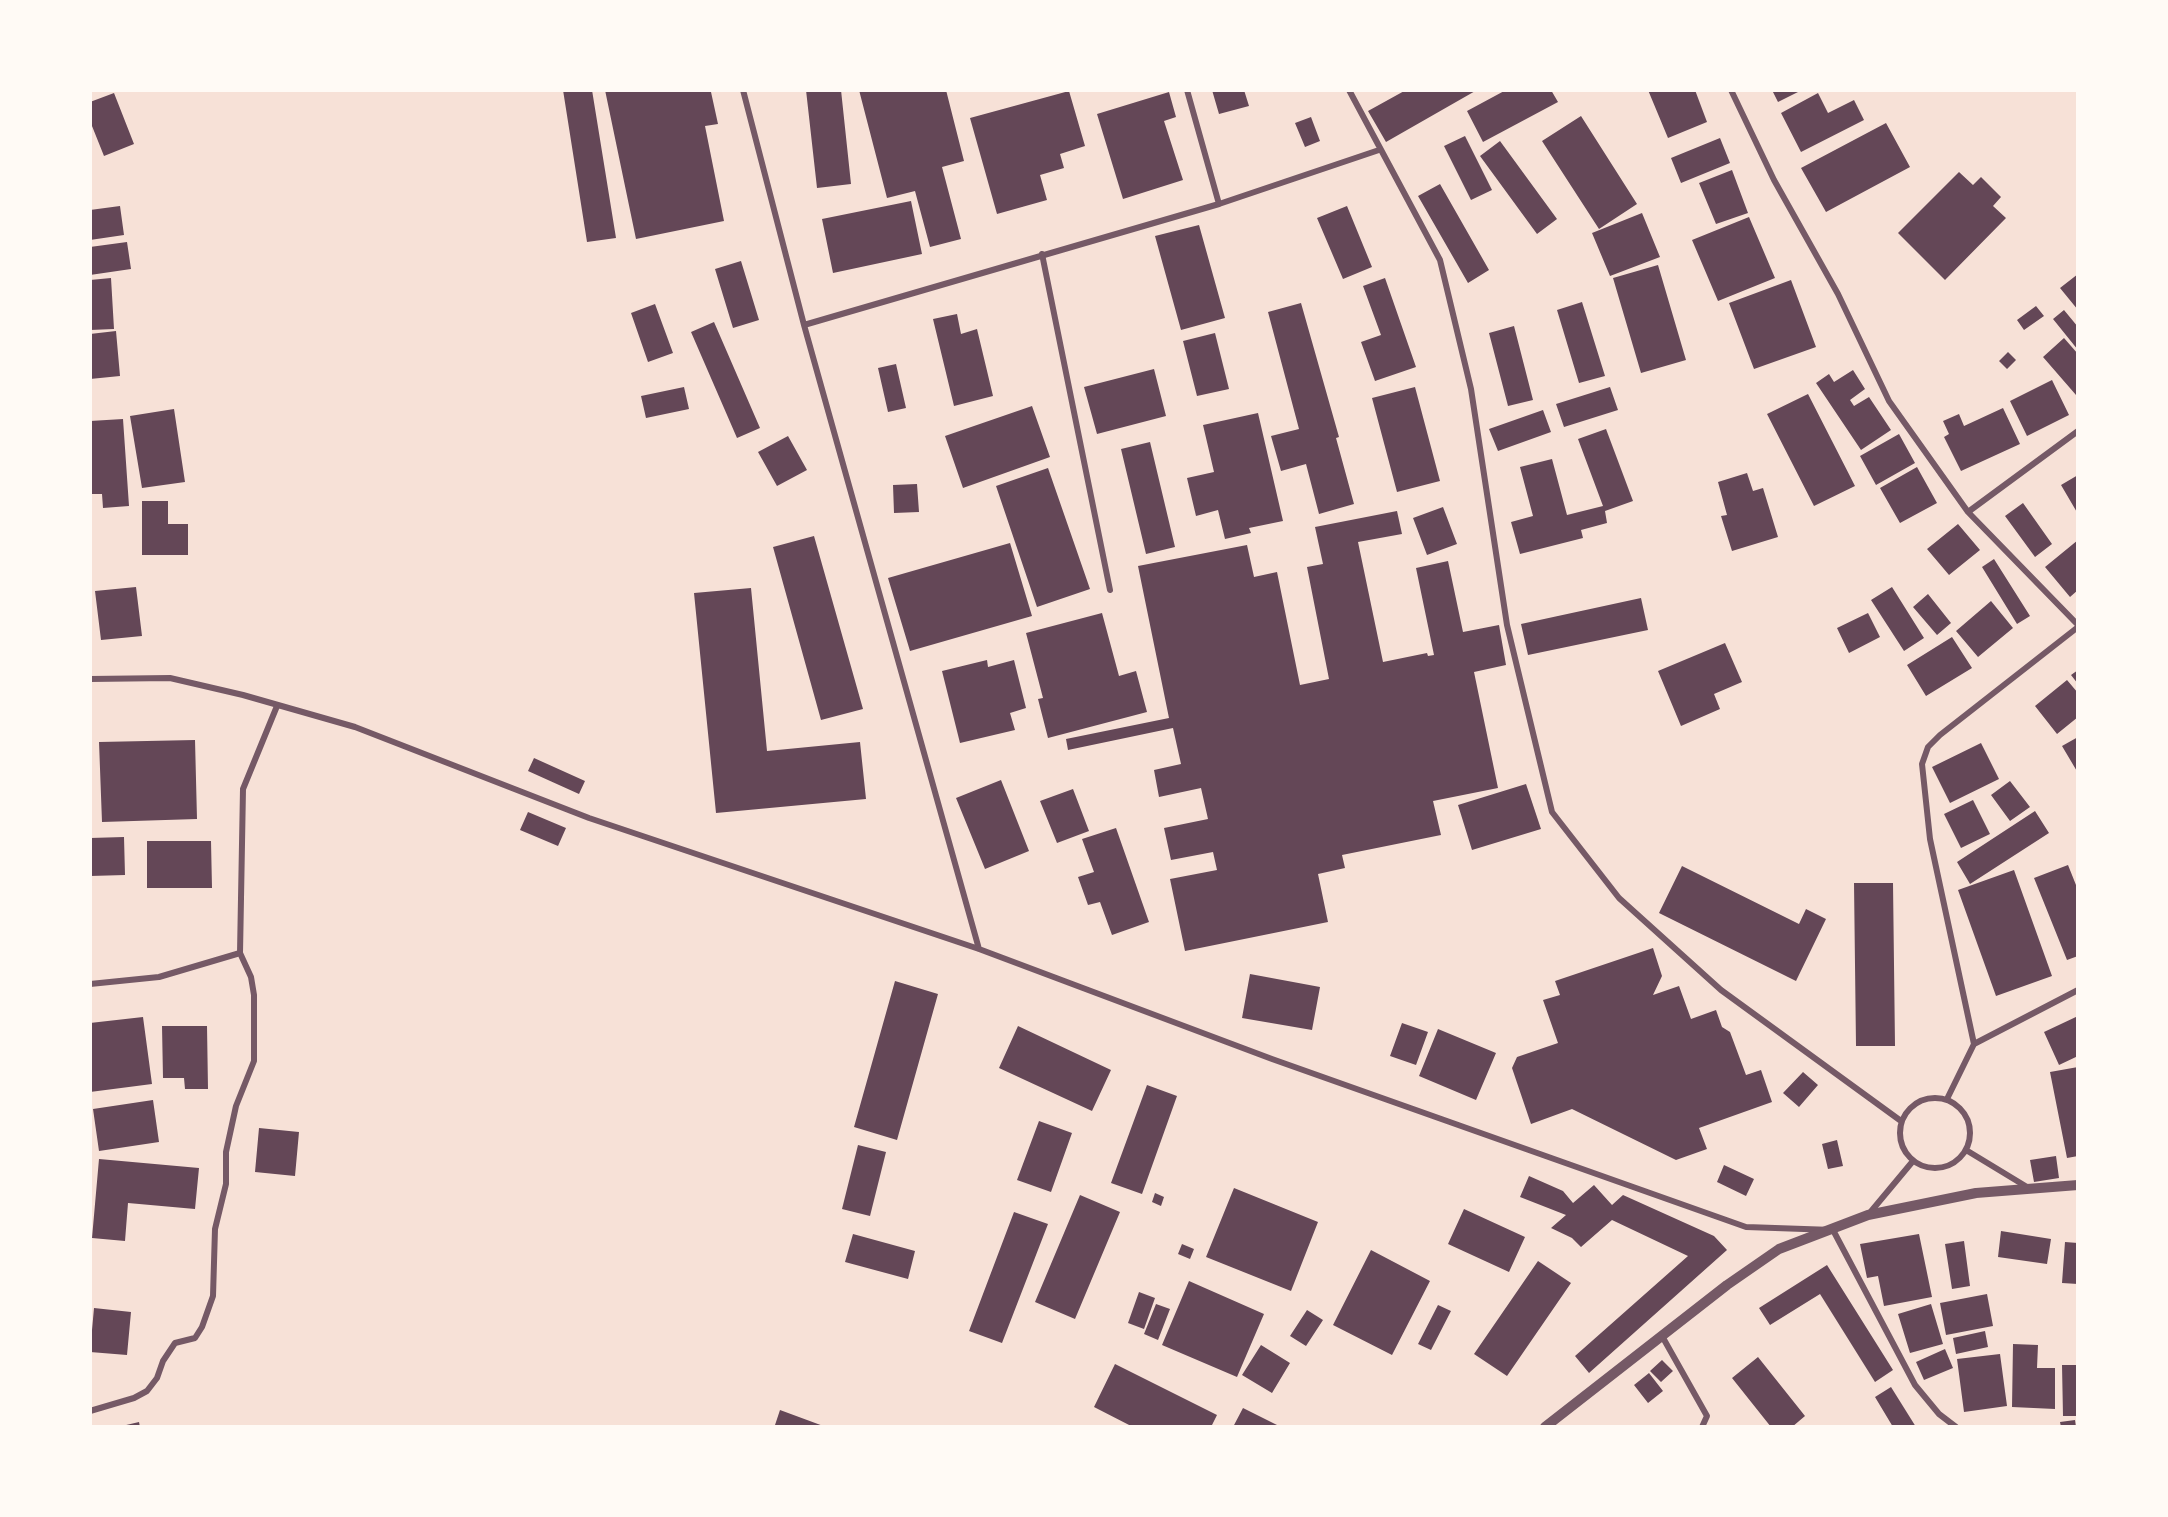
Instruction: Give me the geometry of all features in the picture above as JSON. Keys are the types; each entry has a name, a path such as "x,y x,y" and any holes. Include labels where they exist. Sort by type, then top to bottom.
{"street":[{"path":"743,90 804,325 979,949"},
{"path":"1187,90 1220,204"},
{"path":"1349,90 1379,150 1440,260 1471,388 1507,625 1552,812 1618,898 1721,990 1901,1120"},
{"path":"1731,90 1774,180 1838,294 1889,401 1968,512 2078,626 1940,735 1928,747 1922,764 1930,838 1974,1044"},
{"path":"804,325 1220,204 1379,150"},
{"path":"1042,254 1110,590"},
{"path":"1968,512 2078,431"},
{"path":"90,679 170,678 243,695 355,727 589,818 979,949 1272,1059 1746,1227 1833,1230"},
{"path":"90,1411 134,1398 147,1391 175,1343 195,1338 202,1327 213,1296 215,1229 226,1184 226,1152 236,1106 254,1061 254,995 251,977 240,953 243,789 277,706"},
{"path":"90,984 159,977 240,953"},
{"path":"1947,1099 1974,1044 2078,990"},
{"path":"1928,1098 1947,1099 1963,1111 1968,1120 1970,1130 1966,1150 1959,1159 1936,1168 1924,1167 1913,1161 1900,1143 1901,1120 1911,1105 1928,1098"},
{"path":"1966,1150 2029,1188"},
{"path":"1868,1215 1913,1161"},
{"path":"1545,1427 1662,1336 1779,1250 1868,1215 1976,1193 2078,1185"},
{"path":"1833,1230 1915,1385 1939,1414 1956,1427"},
{"path":"1662,1336 1707,1416 1702,1427"}],"building":[{"path":"563,90 592,90 616,238 587,242"},
{"path":"605,90 711,92 718,124 705,126 724,221 636,239"},
{"path":"806,90 841,90 851,184 817,188"},
{"path":"859,90 946,90 964,161 942,167 961,239 930,247 915,191 887,198"},
{"path":"1212,90 1244,90 1249,106 1219,114"},
{"path":"1406,90 1477,90 1386,142 1368,111"},
{"path":"1506,90 1551,90 1558,102 1483,142 1467,111"},
{"path":"1648,90 1695,90 1707,122 1668,138"},
{"path":"1772,90 1802,90 1778,102"},
{"path":"1069,91 1085,146 1060,154 1064,168 1040,175 1047,200 997,214 970,118"},
{"path":"1169,92 1176,117 1164,121 1183,180 1123,199 1097,114"},
{"path":"114,93 134,144 104,156 90,121 90,102"},
{"path":"1818,93 1828,113 1854,100 1864,120 1801,152 1781,113"},
{"path":"1581,116 1637,204 1599,229 1542,141"},
{"path":"1311,117 1320,141 1305,147 1295,123"},
{"path":"1886,123 1910,167 1826,212 1801,168"},
{"path":"1465,136 1492,190 1471,200 1444,146"},
{"path":"1720,138 1730,163 1681,183 1671,158"},
{"path":"1500,141 1557,219 1537,234 1480,156"},
{"path":"1732,170 1748,213 1716,224 1699,183"},
{"path":"1959,172 1973,185 1981,177 2001,197 1993,206 2006,218 1945,280 1898,233"},
{"path":"1440,184 1489,270 1468,283 1418,196"},
{"path":"911,201 922,254 833,273 822,219"},
{"path":"120,206 124,235 90,240 90,210"},
{"path":"1347,206 1372,267 1343,279 1317,218"},
{"path":"1642,213 1660,257 1610,276 1592,233"},
{"path":"1749,217 1775,278 1718,301 1692,240"},
{"path":"1199,225 1225,318 1181,330 1155,236"},
{"path":"127,242 131,269 90,275 90,247"},
{"path":"741,261 759,320 733,328 715,269"},
{"path":"1658,265 1686,360 1641,373 1613,278"},
{"path":"2078,274 2078,310 2060,288"},
{"path":"111,278 114,329 90,330 90,280"},
{"path":"1385,278 1416,367 1375,381 1361,342 1381,335 1363,286"},
{"path":"1791,280 1816,347 1754,369 1729,303"},
{"path":"1582,302 1605,376 1579,383 1557,310"},
{"path":"1301,303 1339,437 1336,438 1354,504 1319,514 1306,464 1281,471 1271,436 1299,429 1268,312"},
{"path":"655,304 673,353 648,362 631,313"},
{"path":"2036,306 2044,316 2024,330 2017,320"},
{"path":"2064,310 2078,327 2078,350 2053,319"},
{"path":"957,314 961,334 977,329 993,396 954,406 933,319"},
{"path":"714,322 760,428 737,438 691,332"},
{"path":"1514,326 1533,400 1508,406 1489,333"},
{"path":"116,331 120,376 90,379 90,334"},
{"path":"1215,333 1229,389 1197,396 1183,341"},
{"path":"2064,338 2078,354 2076,395 2043,357"},
{"path":"2008,352 2016,360 2007,369 1999,361"},
{"path":"896,364 906,408 888,412 878,368"},
{"path":"1154,369 1166,416 1097,434 1084,387"},
{"path":"1853,370 1865,389 1850,400 1854,406 1869,397 1891,430 1861,450 1816,383 1829,374 1834,382"},
{"path":"2052,380 2069,415 2027,436 2010,401"},
{"path":"684,387 689,409 646,418 641,396"},
{"path":"1415,387 1440,481 1397,492 1372,398"},
{"path":"1610,387 1618,410 1564,427 1556,404"},
{"path":"1808,394 1855,486 1814,506 1767,414"},
{"path":"1032,406 1050,457 963,488 945,436"},
{"path":"2003,408 2020,444 1961,471 1944,437 1949,434 1943,421 1959,414 1964,426"},
{"path":"174,409 185,482 142,488 130,416"},
{"path":"1543,410 1551,432 1498,451 1489,429"},
{"path":"1258,413 1283,521 1249,528 1251,533 1225,539 1218,510 1196,516 1187,478 1214,472 1203,425"},
{"path":"123,419 129,506 103,508 102,494 90,494 90,421"},
{"path":"1606,429 1633,501 1605,511 1607,523 1581,530 1583,538 1520,554 1511,522 1533,516 1520,467 1552,459 1567,515 1603,506 1578,439"},
{"path":"1899,434 1915,463 1876,485 1860,456"},
{"path":"788,436 807,470 777,486 758,452"},
{"path":"1150,442 1175,547 1146,554 1121,449"},
{"path":"1917,467 1937,503 1900,523 1880,488"},
{"path":"1048,468 1090,589 1037,607 996,486"},
{"path":"1747,473 1753,491 1763,488 1778,537 1732,551 1721,516 1727,515 1718,482"},
{"path":"2078,475 2078,514 2061,485"},
{"path":"917,484 919,512 894,513 893,485"},
{"path":"142,501 168,501 168,524 188,524 188,555 142,555"},
{"path":"2023,503 2052,544 2035,557 2005,516"},
{"path":"1443,507 1457,544 1427,555 1413,518"},
{"path":"1397,511 1402,534 1358,542 1383,662 1427,653 1428,656 1434,655 1416,568 1448,561 1463,632 1499,625 1506,665 1474,672 1498,788 1433,801 1441,835 1342,855 1345,868 1318,874 1328,922 1185,951 1170,879 1217,870 1213,852 1171,860 1164,828 1208,819 1201,788 1159,797 1154,770 1181,764 1173,728 1068,750 1066,739 1169,718 1138,566 1247,545 1254,577 1277,572 1300,685 1329,679 1307,567 1323,564 1315,527"},
{"path":"1958,524 1980,550 1949,575 1927,549"},
{"path":"814,536 863,709 821,720 773,547"},
{"path":"2078,540 2078,590 2070,597 2045,567"},
{"path":"1010,543 1032,616 910,651 888,578"},
{"path":"1994,559 2030,616 2017,624 1982,567"},
{"path":"136,587 142,636 101,640 95,591"},
{"path":"1892,587 1924,638 1904,651 1871,600"},
{"path":"751,588 767,751 860,742 866,799 716,813 694,593"},
{"path":"1928,594 1951,623 1937,635 1913,607"},
{"path":"1641,598 1648,630 1528,655 1521,624"},
{"path":"1991,601 2013,628 1978,657 1956,631"},
{"path":"1102,613 1119,676 1136,671 1147,712 1048,738 1038,699 1043,698 1026,633"},
{"path":"1868,613 1880,637 1849,653 1837,628"},
{"path":"1952,637 1972,668 1926,696 1907,665"},
{"path":"1725,643 1742,682 1714,694 1720,709 1681,726 1658,671"},
{"path":"987,660 988,667 1014,660 1026,708 1010,713 1015,730 960,743 942,671"},
{"path":"2078,670 2078,684 2071,675"},
{"path":"2067,680 2078,693 2078,717 2057,734 2035,706"},
{"path":"2078,737 2078,773 2062,746"},
{"path":"195,740 197,819 102,822 99,742"},
{"path":"1981,743 1999,779 1950,803 1932,767"},
{"path":"534,758 585,781 579,794 528,771"},
{"path":"1001,780 1029,851 985,869 956,798"},
{"path":"2010,781 2030,807 2010,821 1991,795"},
{"path":"1526,784 1541,829 1472,850 1458,805"},
{"path":"1073,789 1089,831 1057,843 1040,801"},
{"path":"1973,800 1990,834 1961,848 1944,814"},
{"path":"2035,811 2049,833 1970,884 1957,862"},
{"path":"528,812 566,828 558,846 520,830"},
{"path":"1116,828 1149,922 1112,935 1100,902 1088,905 1078,877 1094,872 1082,839"},
{"path":"124,837 125,875 90,876 90,838"},
{"path":"147,841 211,841 212,888 147,888"},
{"path":"2068,865 2078,890 2078,956 2067,960 2034,878"},
{"path":"1682,866 1799,924 1806,909 1826,919 1796,981 1659,913"},
{"path":"2014,870 2052,976 1996,996 1958,890"},
{"path":"1854,883 1893,883 1895,1046 1856,1046"},
{"path":"1653,948 1662,976 1653,995 1679,986 1691,1019 1716,1010 1722,1027 1730,1032 1746,1075 1761,1070 1772,1102 1699,1128 1707,1149 1676,1160 1572,1109 1531,1124 1512,1068 1517,1057 1558,1043 1543,1000 1560,995 1555,981"},
{"path":"1250,974 1320,987 1312,1030 1242,1018"},
{"path":"895,981 938,994 897,1140 854,1127"},
{"path":"2078,1016 2078,1056 2059,1065 2044,1032"},
{"path":"143,1017 152,1084 90,1092 90,1023"},
{"path":"1402,1023 1428,1032 1416,1065 1390,1056"},
{"path":"162,1026 207,1026 208,1089 185,1089 184,1078 163,1078"},
{"path":"1018,1026 1111,1070 1092,1111 999,1068"},
{"path":"1438,1029 1496,1053 1476,1100 1419,1076"},
{"path":"2078,1067 2078,1156 2067,1158 2050,1072"},
{"path":"1803,1072 1818,1085 1799,1107 1783,1093"},
{"path":"1147,1085 1177,1096 1142,1194 1111,1183"},
{"path":"153,1100 159,1142 99,1151 93,1109"},
{"path":"1039,1121 1072,1133 1051,1192 1017,1180"},
{"path":"259,1128 299,1132 295,1176 255,1172"},
{"path":"1837,1140 1843,1166 1828,1169 1822,1144"},
{"path":"858,1145 886,1152 870,1216 842,1209"},
{"path":"2056,1156 2059,1178 2034,1182 2030,1160"},
{"path":"99,1159 199,1168 195,1209 128,1203 125,1241 92,1238"},
{"path":"1724,1165 1754,1179 1746,1196 1717,1182"},
{"path":"1529,1176 1563,1191 1573,1203 1594,1185 1612,1205 1623,1195 1714,1236 1727,1250 1589,1373 1575,1356 1688,1256 1612,1220 1581,1247 1572,1238 1551,1228 1566,1215 1520,1197"},
{"path":"1234,1188 1318,1222 1291,1291 1206,1257"},
{"path":"1155,1193 1164,1197 1161,1206 1152,1202"},
{"path":"1080,1195 1120,1212 1075,1319 1035,1302"},
{"path":"1464,1209 1525,1237 1509,1272 1448,1244"},
{"path":"1014,1212 1048,1224 1002,1343 969,1331"},
{"path":"2001,1231 2051,1239 2047,1264 1998,1257"},
{"path":"853,1234 915,1251 908,1279 845,1262"},
{"path":"1919,1234 1932,1297 1884,1306 1878,1276 1867,1278 1860,1244"},
{"path":"1964,1241 1970,1286 1952,1289 1945,1244"},
{"path":"2065,1242 2078,1243 2078,1284 2062,1283"},
{"path":"1182,1244 1194,1249 1190,1259 1178,1254"},
{"path":"1371,1250 1430,1281 1392,1355 1333,1325"},
{"path":"1538,1261 1571,1283 1507,1376 1474,1354"},
{"path":"1827,1265 1893,1370 1875,1382 1820,1294 1770,1325 1759,1308"},
{"path":"1189,1281 1264,1314 1237,1377 1162,1345"},
{"path":"1139,1292 1155,1298 1144,1329 1128,1323"},
{"path":"1987,1294 1993,1326 1946,1335 1940,1303"},
{"path":"1156,1304 1170,1309 1158,1340 1144,1334"},
{"path":"1931,1304 1943,1344 1910,1353 1898,1314"},
{"path":"1438,1305 1451,1311 1431,1350 1418,1344"},
{"path":"94,1308 131,1312 127,1355 90,1352"},
{"path":"1307,1310 1323,1320 1306,1346 1290,1336"},
{"path":"1985,1331 1988,1347 1956,1354 1953,1338"},
{"path":"2013,1344 2038,1345 2037,1368 2055,1368 2055,1409 2012,1407"},
{"path":"1261,1345 1290,1363 1272,1393 1242,1375"},
{"path":"1945,1349 1953,1368 1924,1380 1916,1362"},
{"path":"2000,1354 2007,1406 1964,1412 1957,1359"},
{"path":"1758,1357 1805,1416 1792,1427 1771,1427 1732,1378"},
{"path":"1662,1360 1673,1371 1661,1382 1650,1371"},
{"path":"1115,1364 1217,1415 1211,1427 1133,1427 1094,1407"},
{"path":"2062,1365 2078,1365 2078,1416 2063,1416"},
{"path":"1649,1373 1663,1391 1648,1403 1634,1385"},
{"path":"1891,1387 1916,1427 1893,1427 1875,1397"},
{"path":"1243,1408 1281,1427 1233,1427"},
{"path":"780,1410 826,1427 775,1425"},
{"path":"2075,1420 2076,1427 2061,1427 2060,1422"},
{"path":"139,1422 140,1427 122,1427 122,1426"}]}
